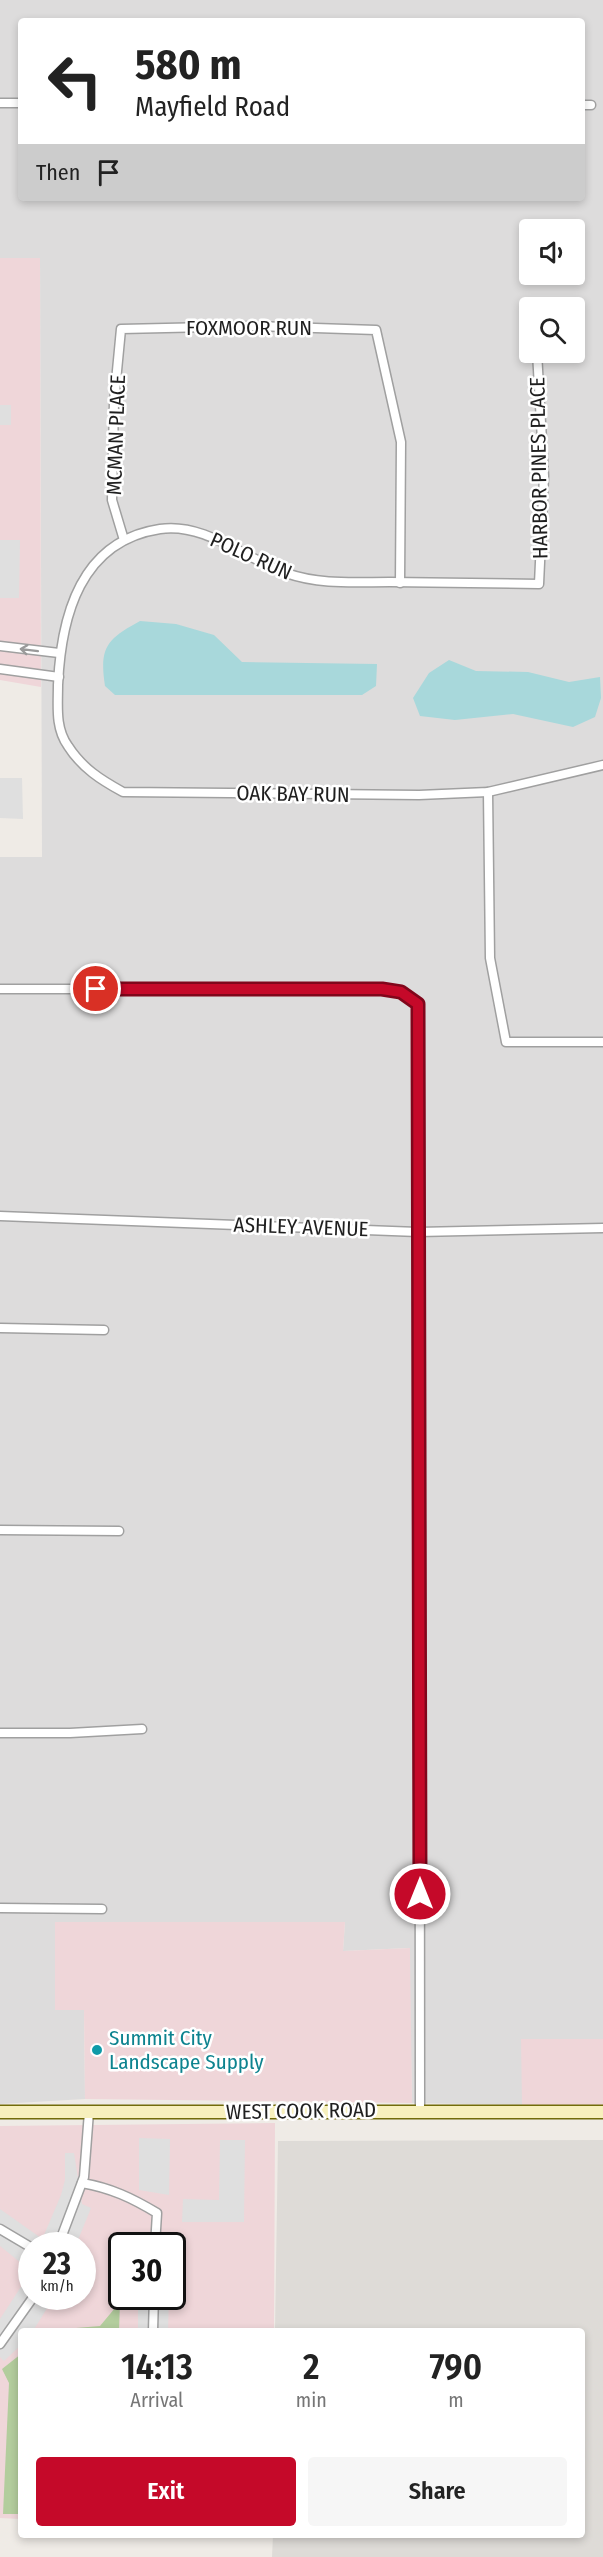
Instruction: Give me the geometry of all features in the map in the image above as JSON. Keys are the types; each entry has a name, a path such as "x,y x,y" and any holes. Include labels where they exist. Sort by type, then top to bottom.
{"main road":[{"name":"WEST COOK ROAD","path":"0,2112 420,2110 603,2112"}],"street":[{"path":"0,103 18,103"},
{"name":"FOXMOOR RUN","path":"121,329 255,326 376,330 401,442 400,583"},
{"name":"MCMAN PLACE","path":"121,329 114,402 112,500 124,540"},
{"name":"HARBOR PINES PLACE","path":"538,363 544,476 540,584"},
{"name":"POLO RUN","path":"59,677 59,653 68,611 93,564 124,540 160,529 196,531 265,566 307,580 540,584"},
{"path":"0,646 59,653"},
{"path":"0,669 59,677"},
{"name":"OAK BAY RUN","path":"59,677 59,727 67,746 93,775 123,792 419,795 488,792 603,765"},
{"path":"488,792 490,958 506,1042 603,1042"},
{"path":"0,989 382,989 401,992 418,1004 421,1027 418,1232 420,2110"},
{"name":"ASHLEY AVENUE","path":"0,1216 418,1232 603,1228"},
{"path":"0,1328 104,1330"},
{"path":"0,1530 119,1531"},
{"path":"0,1733 70,1733 142,1729"},
{"path":"0,1908 102,1909"},
{"path":"63,2232 82,2183 89,2112"},
{"path":"82,2183 108,2188 131,2197 157,2213 156,2232"},
{"path":"0,2229 18,2240"},
{"path":"0,2344 24,2310"},
{"path":"153,2328 154,2310"}],"shaded area":[{"path":"0,0 603,0 603,2039 522,2039 522,2105 412,2103 409,1948 343,1951 345,1922 56,1922 55,2009 84,2010 85,2099 0,2104 0,857 42,857 40,258 0,258"},
{"path":"0,258 40,258 41,687 0,680"},
{"path":"0,405 11,405 11,425 0,425"},
{"path":"0,540 20,540 19,598 0,598"},
{"path":"0,778 22,778 23,819 0,818"},
{"path":"55,1922 345,1922 343,1951 410,1948 412,2103 85,2099 84,2010 55,2010"},
{"path":"521,2039 603,2039 603,2105 522,2105"},
{"path":"275,2123 274,2328 18,2328 18,2519 0,2518 0,2126"},
{"path":"139,2138 170,2139 169,2195 139,2190"},
{"path":"220,2140 245,2140 244,2222 182,2222 183,2199 219,2200"},
{"path":"603,2140 603,2557 272,2557 273,2538 585,2538 585,2328 275,2328 278,2141"},
{"path":"65,2153 74,2153 82,2204 91,2208 81,2232 45,2232 61,2195 65,2180"},
{"path":"0,2209 33,2232 18,2232 18,2261 0,2246"},
{"path":"18,2291 18,2310 46,2310 35,2328 18,2328 18,2348 4,2361 0,2357 0,2319"},
{"path":"138,2310 169,2310 168,2328 138,2328"}],"green space":[{"path":"113,2310 120,2310 119,2328 76,2328 100,2326"},
{"path":"18,2356 18,2514 3,2514 9,2383 2,2369"}],"water":[{"path":"140,621 176,624 214,635 242,662 377,664 376,686 362,695 115,695 105,686 103,662 105,653 113,639"},
{"path":"449,660 476,671 528,672 569,682 600,677 601,698 595,717 573,727 513,714 455,720 420,716 413,698 429,673"}],"place":[{"name":"Summit City Landscape Supply","path":"97,2050"}],"route":[{"path":"96,989 382,989 401,992 418,1004 421,1027 418,1232 421,1521 420,1894"}]}
